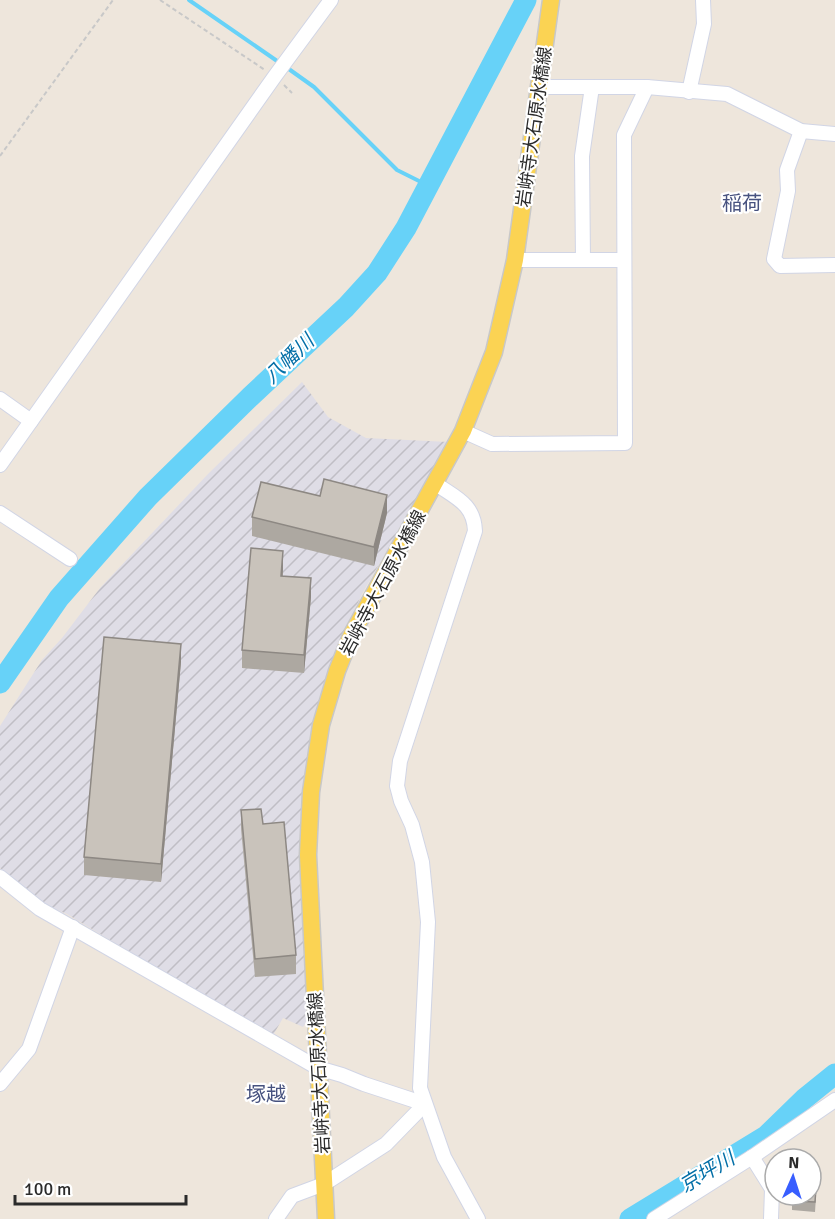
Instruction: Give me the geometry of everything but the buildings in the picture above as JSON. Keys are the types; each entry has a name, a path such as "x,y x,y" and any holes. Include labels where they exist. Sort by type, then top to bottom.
{"main road":[{"name":"岩峅寺大石原水橋線","path":"326,1219 308,855 311,792 321,725 337,671 351,636 463,431 494,352 515,260 540,87 555,2"}],"street":[{"path":"0,465 274,76 331,0"},
{"path":"689,92 704,24 703,0"},
{"path":"540,87 646,87 727,94 801,131 835,134"},
{"path":"583,260 582,156 592,87"},
{"path":"463,431 492,444 626,443 623,260 624,135 646,87"},
{"path":"801,131 787,170 788,191 774,259 780,266 835,265"},
{"path":"515,260 623,260"},
{"path":"0,399 31,421"},
{"path":"436,484 470,509 475,518 475,531 400,761 397,786 412,825 422,862 428,922 420,1088 444,1157 478,1219"},
{"path":"0,513 70,559"},
{"path":"0,877 40,909 318,1068 425,1104"},
{"path":"0,1084 30,1049 73,927"},
{"path":"654,1219 752,1157 835,1100"},
{"path":"276,1219 292,1196 324,1184 386,1144 425,1104"},
{"path":"752,1157 772,1190 771,1219"}],"path":[{"path":"0,156 113,0"},
{"path":"160,0 274,76"}],"shaded area":[{"path":"302,382 328,417 366,438 449,442 362,594 345,631 303,790 300,870 310,1017 303,1027 283,1018 272,1037 67,914 41,903 0,868 0,726 42,660 100,588 208,474"}],"waterway":[{"path":"189,0 280,63"},
{"name":"八幡川","path":"0,683 59,598 148,497 346,307 377,273 406,228 526,0"},
{"path":"286,67 314,87 397,170 429,186"},
{"name":"京坪川","path":"630,1219 766,1136 804,1099 835,1074"}],"district":[{"name":"稲荷","path":"742,203"},
{"name":"塚越","path":"266,1094"}]}
